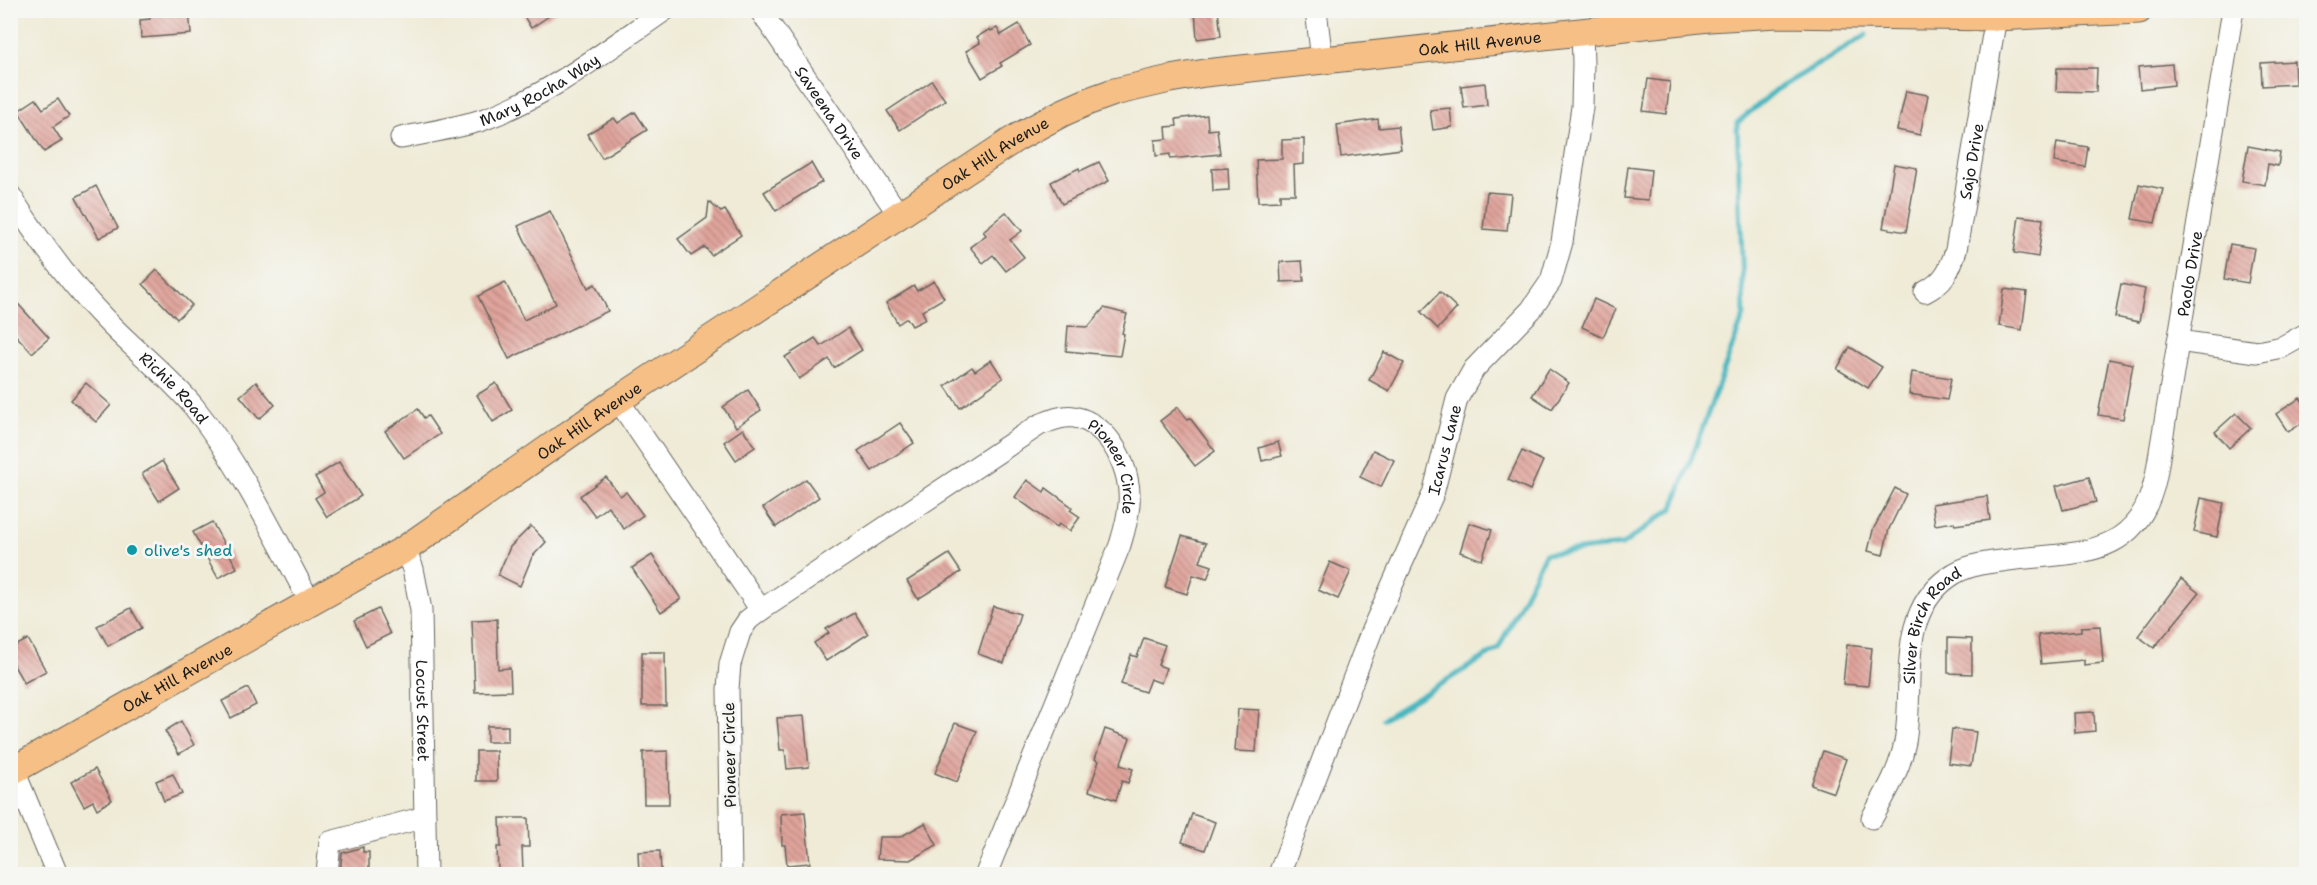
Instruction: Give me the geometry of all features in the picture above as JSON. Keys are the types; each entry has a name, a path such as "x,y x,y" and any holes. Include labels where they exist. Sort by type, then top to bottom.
{"main road":[{"name":"Oak Hill Avenue","path":"12,767 405,549 618,400 1038,125 1114,92 1205,73 1754,13 1996,17 2139,10"}],"street":[{"name":"Mary Rocha Way","path":"401,138 483,119 514,107 569,75 665,10"},
{"name":"Saveena Drive","path":"760,10 899,215"},
{"path":"1316,10 1322,60"},
{"name":"Paolo Drive","path":"2129,532 2145,512 2153,487 2233,10"},
{"name":"Sajo Drive","path":"1925,292 1946,277 1956,250 1996,17"},
{"name":"Icarus Lane","path":"1279,874 1372,630 1432,494 1456,399 1474,369 1531,310 1551,281 1563,242 1582,107 1584,63 1582,32"},
{"name":"Richie Road","path":"10,195 68,279 105,320 192,405 223,445 263,512 310,602"},
{"path":"2178,341 2240,350 2269,351 2307,334"},
{"path":"618,400 761,610"},
{"name":"Pioneer Circle","path":"731,874 728,689 730,664 740,632 748,620 1039,425 1057,418 1072,417 1088,421 1102,432 1114,447 1123,464 1129,492 1127,522 1120,545 986,874"},
{"name":"Silver Birch Road","path":"1872,818 1895,776 1902,753 1913,633 1921,608 1930,595 1950,576 1966,568 1987,563 2087,551 2108,544 2129,532"},
{"name":"Locust Street","path":"405,549 413,569 421,610 426,874"},
{"path":"12,767 57,874"},
{"path":"327,874 330,842 425,817"}],"building":[{"path":"189,10 191,34 141,38 140,20 150,19 149,12"},
{"path":"520,10 558,10 531,28"},
{"path":"1195,10 1218,10 1221,36 1197,39"},
{"path":"1019,24 1030,45 1000,63 1002,66 982,78 966,51 980,43 977,37 990,29 991,31 997,28 1001,35"},
{"path":"2294,61 2295,84 2262,86 2261,63"},
{"path":"2172,64 2174,85 2140,89 2138,67"},
{"path":"2057,68 2097,68 2096,92 2056,91"},
{"path":"1648,79 1670,82 1666,114 1643,111"},
{"path":"932,81 945,100 900,130 887,111"},
{"path":"1485,83 1487,105 1464,108 1461,86"},
{"path":"1906,91 1928,95 1920,135 1897,130"},
{"path":"36,99 43,109 58,99 69,116 53,127 62,141 44,152 18,111"},
{"path":"1450,108 1452,127 1433,130 1430,110"},
{"path":"635,112 647,130 602,158 587,134 614,118 618,123"},
{"path":"1207,115 1208,130 1217,129 1220,154 1170,159 1170,154 1156,156 1155,140 1167,139 1166,127 1177,126 1176,119"},
{"path":"1378,119 1379,128 1398,126 1401,149 1341,157 1337,125"},
{"path":"1304,139 1304,164 1294,165 1295,194 1280,194 1280,201 1258,202 1256,160 1282,159 1282,140"},
{"path":"2057,142 2088,147 2085,167 2054,162"},
{"path":"2248,146 2280,152 2278,166 2268,164 2265,185 2242,181"},
{"path":"1099,162 1109,181 1062,204 1051,182 1079,168 1080,171"},
{"path":"811,163 822,182 776,211 764,192"},
{"path":"1894,164 1917,168 1906,232 1883,228"},
{"path":"1628,167 1651,170 1648,200 1624,198"},
{"path":"1228,168 1229,190 1213,191 1212,169"},
{"path":"2139,184 2163,189 2155,223 2132,219"},
{"path":"96,186 118,228 99,238 76,197"},
{"path":"1487,192 1511,194 1507,231 1483,229"},
{"path":"709,202 721,212 725,210 741,235 711,255 705,247 691,256 678,239 707,218"},
{"path":"550,211 588,288 595,284 608,311 509,359 478,296 505,282 524,320 556,304 518,226"},
{"path":"1006,212 1022,231 1010,240 1024,257 1006,271 993,255 983,263 970,247 986,235 983,231"},
{"path":"2019,216 2043,219 2038,257 2014,253"},
{"path":"2230,244 2254,248 2248,283 2224,279"},
{"path":"1302,261 1304,281 1281,282 1280,262"},
{"path":"157,270 192,305 177,319 143,284"},
{"path":"934,281 944,298 922,311 926,319 912,326 907,318 898,324 886,303 914,286 917,291"},
{"path":"2121,284 2145,289 2139,322 2115,317"},
{"path":"2004,289 2027,292 2022,330 1999,326"},
{"path":"1440,292 1457,308 1438,329 1421,312"},
{"path":"10,295 49,338 32,353 10,329"},
{"path":"1594,299 1616,309 1603,337 1582,327"},
{"path":"1104,308 1127,314 1122,333 1124,334 1120,356 1066,351 1068,326 1088,327"},
{"path":"848,328 862,350 834,368 829,359 799,379 785,357 815,338 821,346"},
{"path":"1850,347 1882,367 1868,388 1837,369"},
{"path":"1384,352 1404,363 1389,391 1369,380"},
{"path":"2109,359 2133,364 2123,419 2098,415"},
{"path":"991,360 1003,378 960,408 945,386 972,367 975,371"},
{"path":"1549,369 1569,383 1552,409 1532,396"},
{"path":"1912,372 1951,378 1947,400 1909,394"},
{"path":"256,382 275,405 259,419 240,396"},
{"path":"86,383 111,405 96,422 71,400"},
{"path":"496,383 512,410 493,422 477,395"},
{"path":"748,390 761,410 736,427 723,407"},
{"path":"2300,398 2307,407 2307,420 2288,432 2276,414"},
{"path":"1178,407 1188,420 1190,418 1215,451 1195,466 1160,421"},
{"path":"418,409 424,418 428,416 440,434 404,458 385,431"},
{"path":"2236,413 2251,428 2229,448 2215,432"},
{"path":"900,423 914,443 872,471 858,451"},
{"path":"743,429 755,447 736,460 724,442"},
{"path":"1278,442 1282,456 1262,461 1259,448"},
{"path":"1373,450 1394,460 1381,487 1360,477"},
{"path":"1522,451 1543,461 1530,490 1508,480"},
{"path":"162,461 179,488 159,501 142,474"},
{"path":"339,462 361,496 327,517 315,498 324,492 315,477"},
{"path":"606,477 620,496 626,492 643,515 624,529 608,506 595,516 580,496"},
{"path":"2089,477 2096,502 2063,510 2056,486"},
{"path":"806,479 819,497 776,527 763,508"},
{"path":"1027,480 1044,492 1046,488 1072,507 1070,510 1080,517 1070,531 1059,524 1057,527 1015,497"},
{"path":"1895,488 1906,494 1889,529 1883,555 1868,551 1873,530"},
{"path":"1987,496 1990,520 1955,525 1954,522 1935,525 1932,504"},
{"path":"2201,498 2224,503 2217,537 2194,532"},
{"path":"212,522 237,568 218,578 193,532"},
{"path":"1469,523 1492,530 1482,560 1460,552"},
{"path":"531,526 546,542 532,557 520,586 498,575 510,547"},
{"path":"1182,536 1206,543 1200,562 1212,566 1207,579 1193,575 1187,594 1165,587"},
{"path":"949,554 961,572 918,599 907,581"},
{"path":"652,555 681,599 661,612 632,568"},
{"path":"1330,562 1351,571 1338,599 1318,590"},
{"path":"2181,579 2199,593 2154,648 2138,636"},
{"path":"993,606 1020,614 1004,663 978,654"},
{"path":"131,608 142,628 108,646 97,626"},
{"path":"378,609 390,634 366,646 354,621"},
{"path":"855,613 868,634 826,661 814,643 829,633 826,629"},
{"path":"497,619 498,669 510,668 511,691 475,692 472,620"},
{"path":"2100,626 2103,663 2084,665 2084,660 2041,664 2038,635 2081,631 2081,627"},
{"path":"1144,638 1165,645 1158,665 1166,668 1161,683 1150,679 1145,692 1121,684 1131,655 1137,657"},
{"path":"1948,638 1972,639 1972,674 1948,673"},
{"path":"28,639 46,671 24,683 10,659 10,649"},
{"path":"1847,645 1872,648 1868,686 1843,684"},
{"path":"642,652 665,652 666,706 642,706"},
{"path":"248,688 256,705 231,718 222,701"},
{"path":"1238,709 1259,710 1256,752 1235,751"},
{"path":"2094,712 2095,731 2075,733 2074,713"},
{"path":"804,716 809,767 787,769 785,750 780,750 777,718"},
{"path":"181,721 194,745 179,754 165,731"},
{"path":"955,723 977,731 957,782 935,773"},
{"path":"487,726 508,726 508,742 487,742"},
{"path":"1105,729 1130,738 1120,765 1133,769 1128,783 1122,781 1116,800 1089,791 1099,761 1095,759"},
{"path":"1952,729 1976,732 1971,766 1948,763"},
{"path":"476,751 496,751 497,781 476,781"},
{"path":"668,751 669,804 644,804 643,752"},
{"path":"1823,751 1846,759 1834,793 1811,785"},
{"path":"95,769 112,800 97,809 93,801 84,806 71,782"},
{"path":"173,774 182,794 164,801 156,781"},
{"path":"805,812 810,863 787,865 785,845 782,845 781,814"},
{"path":"1192,814 1215,822 1205,850 1182,842"},
{"path":"500,818 528,818 529,847 522,847 523,872 519,874 500,874 498,871 497,847 501,847"},
{"path":"925,823 937,845 910,860 877,859 879,837 900,837"},
{"path":"363,847 363,852 369,852 369,873 340,874 342,853"},
{"path":"660,851 661,874 639,874 638,852"}],"waterway":[{"path":"1383,719 1498,649 1545,554 1622,545 1673,508 1744,315 1737,123 1776,90 1866,35"}],"place":[{"name":"olive's shed","path":"132,550"}]}
